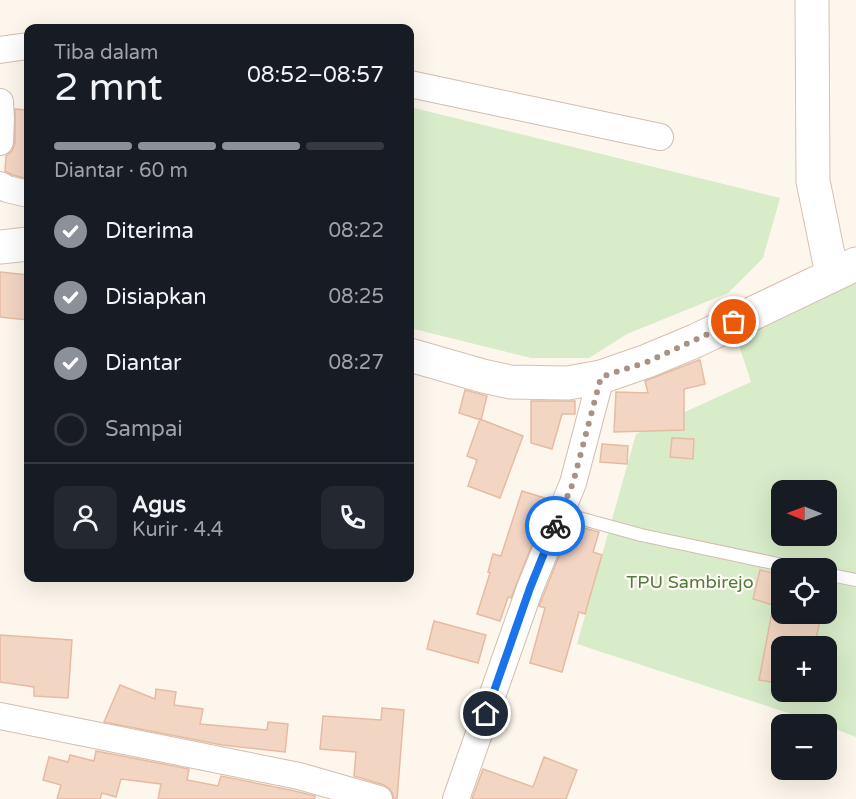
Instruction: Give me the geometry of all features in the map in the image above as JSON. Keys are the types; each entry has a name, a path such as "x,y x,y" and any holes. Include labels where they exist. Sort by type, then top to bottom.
{"main road":[{"path":"414,356 510,382 568,383 601,377 647,362 844,269 813,181 812,0"},
{"path":"0,247 24,244"}],"street":[{"path":"0,50 24,47"},
{"path":"414,85 660,137"},
{"path":"0,102 2,119 0,142"},
{"path":"0,185 24,193"},
{"path":"456,799 530,588 573,483 601,377"},
{"path":"0,716 299,776 379,799"}],"lane":[{"path":"561,513 641,536 771,563"},
{"path":"837,576 856,580"}],"green space":[{"path":"414,108 780,198 763,258 728,293 627,334 589,358 531,358 414,329"},
{"name":"TPU Sambirejo","path":"856,282 856,737 837,730 837,714 791,714 577,644 636,434 751,382 736,336"}],"building":[{"path":"15,109 24,110 24,178 5,171 6,156 12,151 15,143"},
{"path":"0,272 24,275 24,320 0,317"},
{"path":"700,360 705,384 684,389 684,430 614,432 616,392 648,393 645,381"},
{"path":"465,390 487,396 481,420 459,413"},
{"path":"531,401 575,401 575,414 562,414 552,449 531,443"},
{"path":"480,419 523,436 500,498 468,486 477,460 467,456"},
{"path":"672,438 694,439 693,459 670,457"},
{"path":"602,444 628,446 627,464 600,462"},
{"path":"522,491 548,499 539,527 511,598 508,597 500,621 477,614 490,573 488,572 493,554 501,556"},
{"path":"576,526 599,532 593,552 602,555 585,614 579,612 562,672 530,663 545,608 539,606 564,544 570,546"},
{"path":"760,570 771,573 771,604 753,599"},
{"path":"771,617 771,624 819,624 817,636 771,636 771,682 759,680"},
{"path":"434,621 486,635 478,663 427,649"},
{"path":"0,635 72,640 68,698 34,696 34,687 0,682"},
{"path":"120,685 155,699 156,689 176,692 174,705 203,709 200,724 267,730 268,722 288,724 285,752 222,745 104,722"},
{"path":"382,708 404,710 397,799 394,799 390,789 384,785 354,776 356,752 320,749 323,716 381,720"},
{"path":"96,751 189,769 187,780 218,786 221,776 295,791 315,796 315,799 158,799 161,784 121,779 116,797 102,793 100,799 57,799 61,785 43,780 49,757 68,762 70,755 94,761"},
{"path":"544,757 577,770 566,799 472,799 483,769 533,787"}],"way so far":[{"path":"555,526 573,483 601,377 647,362 734,322"}],"route":[{"path":"486,714 530,588 555,526"}]}
